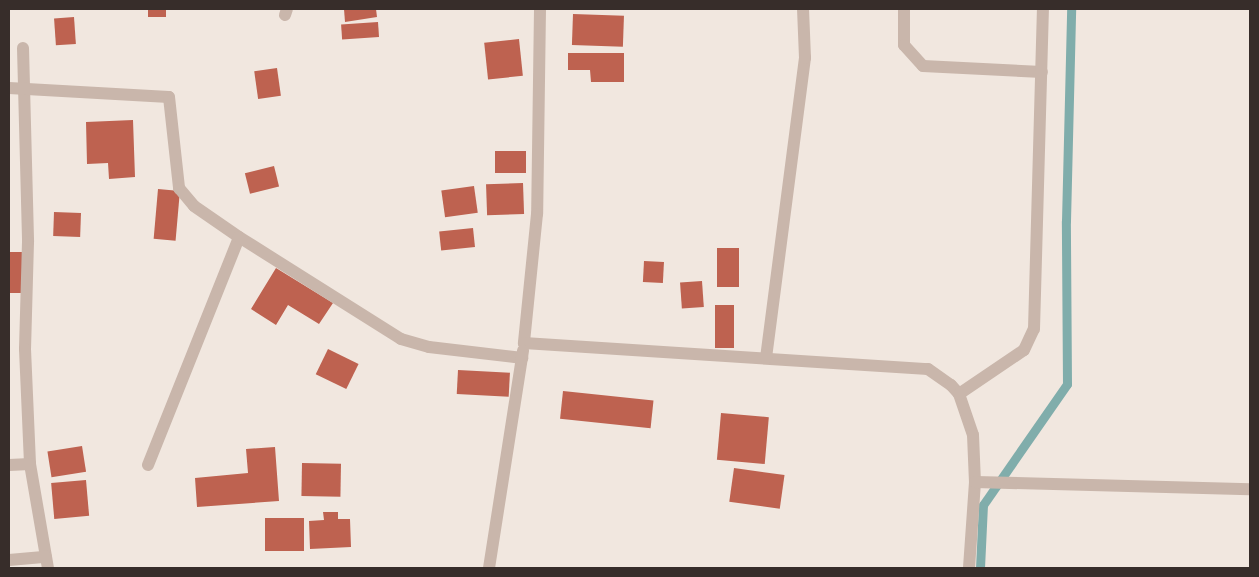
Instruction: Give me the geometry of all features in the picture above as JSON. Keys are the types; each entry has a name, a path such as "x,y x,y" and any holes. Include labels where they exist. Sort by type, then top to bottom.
{"street":[{"path":"489,568 524,344 537,214 540,9"},
{"path":"766,358 805,58 803,9"},
{"path":"904,9 904,45 923,66 1042,72"},
{"path":"959,394 1024,350 1034,329 1043,9"},
{"path":"9,560 47,563 30,464 25,349 28,242 23,48"},
{"path":"9,88 169,98 179,188 194,206 239,237 401,339 429,347 522,358"},
{"path":"148,465 239,237"},
{"path":"524,344 928,369 951,385 959,394 973,435 975,482 969,568"},
{"path":"9,465 30,464"},
{"path":"975,482 1250,489"}],"building":[{"path":"148,9 166,9 166,17 148,17"},
{"path":"344,9 376,9 377,17 345,22"},
{"path":"573,14 624,16 623,47 572,45"},
{"path":"74,17 76,44 56,45 54,18"},
{"path":"378,22 379,37 342,40 341,25"},
{"path":"519,39 523,76 488,79 484,43"},
{"path":"568,53 624,53 624,82 591,82 590,70 568,70"},
{"path":"277,68 281,96 258,99 254,71"},
{"path":"133,120 135,177 109,179 108,163 87,164 86,122"},
{"path":"495,151 526,151 526,173 495,173"},
{"path":"274,166 279,186 250,194 245,173"},
{"path":"523,183 524,214 487,215 486,184"},
{"path":"474,186 478,213 445,217 441,191"},
{"path":"158,189 180,191 176,241 154,239"},
{"path":"54,212 81,213 80,237 53,236"},
{"path":"473,228 475,247 441,250 439,232"},
{"path":"717,248 739,248 739,287 717,287"},
{"path":"9,252 22,252 22,293 9,293"},
{"path":"644,261 664,262 663,283 643,282"},
{"path":"276,268 333,303 319,324 288,305 276,325 251,309"},
{"path":"702,281 704,307 682,308 680,283"},
{"path":"715,305 734,305 734,348 715,348"},
{"path":"328,349 359,364 346,389 316,374"},
{"path":"458,370 510,373 509,397 457,394"},
{"path":"563,391 654,401 651,428 560,419"},
{"path":"721,413 769,417 765,464 717,460"},
{"path":"82,446 86,472 51,477 47,451"},
{"path":"275,447 279,501 197,507 195,478 248,473 246,449"},
{"path":"302,463 341,464 340,497 301,496"},
{"path":"734,468 785,475 780,509 729,502"},
{"path":"86,480 89,516 54,519 51,483"},
{"path":"323,512 338,512 338,519 350,519 351,547 310,549 309,521 324,520"},
{"path":"265,518 304,518 304,551 265,551"}],"waterway":[{"path":"980,568 983,505 1067,384 1066,221 1071,9"}]}
